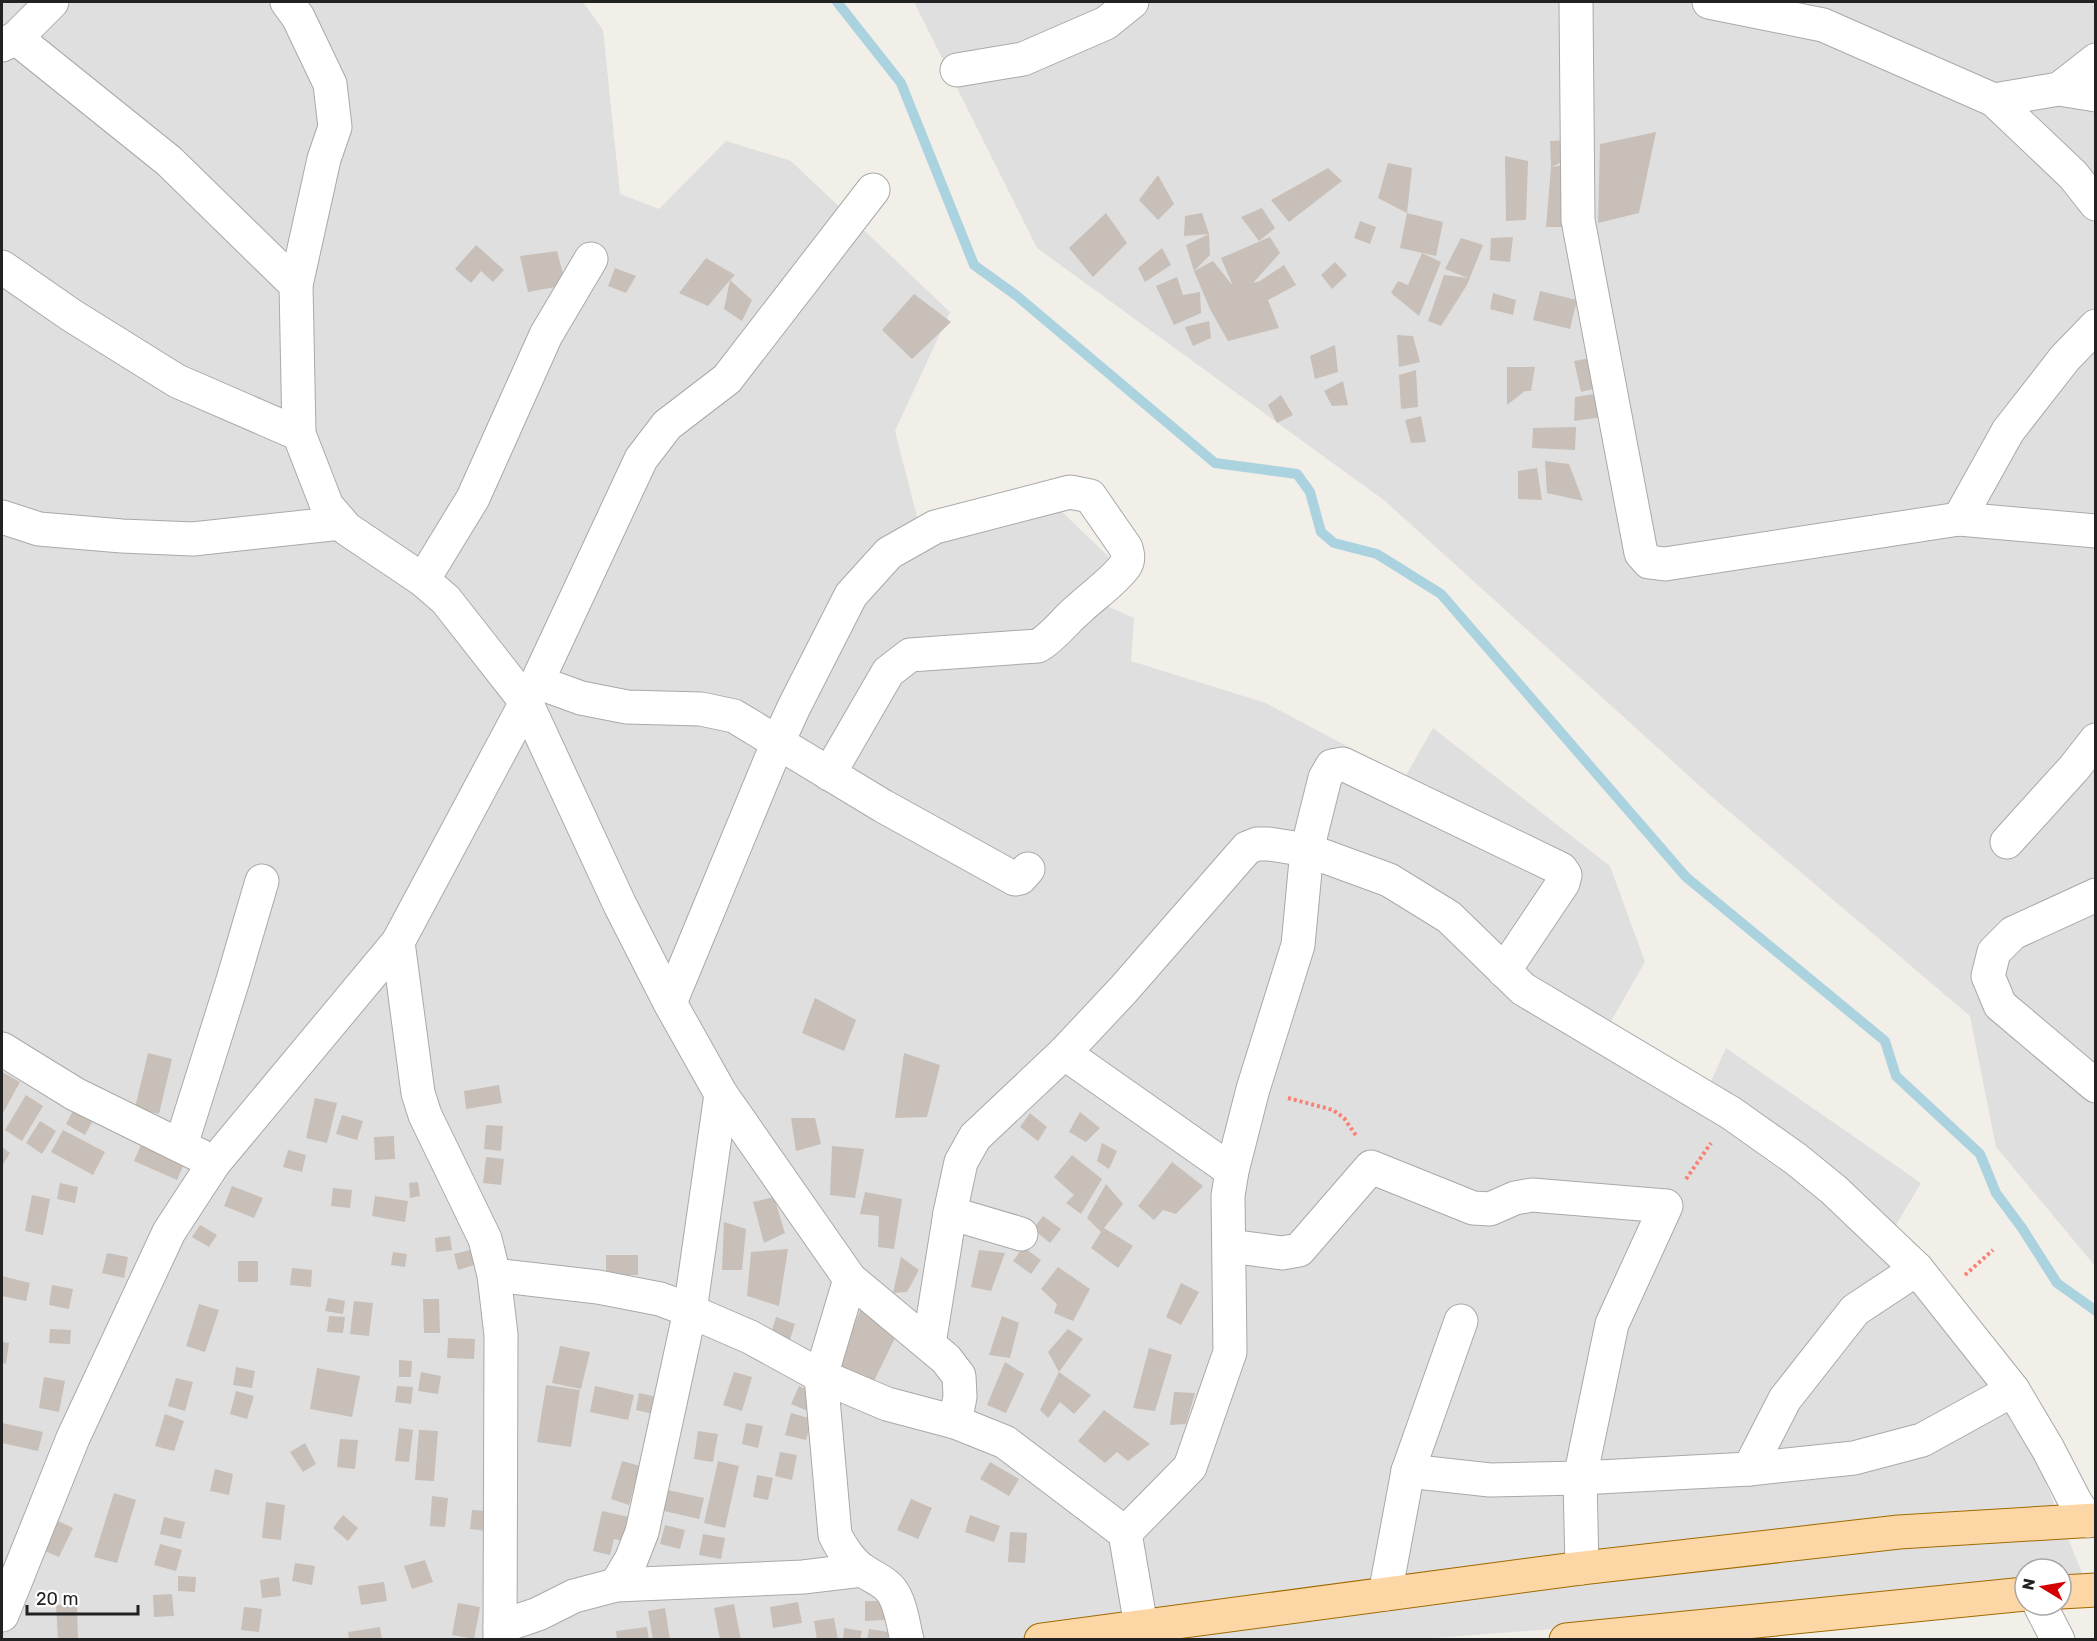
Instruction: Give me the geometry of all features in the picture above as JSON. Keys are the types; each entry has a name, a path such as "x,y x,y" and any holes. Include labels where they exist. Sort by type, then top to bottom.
{"main road":[{"path":"1041,1640 1582,1568 1899,1532 2092,1520"},
{"path":"2073,1591 2096,1590"},
{"path":"1566,1640 2013,1595"}],"street":[{"path":"52,2 9,42 169,161 296,285"},
{"path":"287,2 298,17 330,84 335,128 324,159 296,285 299,434 327,506 347,529 423,580 447,600 532,692 620,905 670,1004 721,1094 849,1279 929,1344 946,1359 959,1376 960,1397 955,1422"},
{"path":"957,70 1023,59 1106,23 1132,2"},
{"path":"1576,2 1578,220 1641,553 1649,562 1665,564 1959,519 2096,531"},
{"path":"1709,2 1823,25 1994,100 2073,175 2096,204"},
{"path":"2059,89 2096,60"},
{"path":"1994,100 2059,89 2096,95"},
{"path":"2,1615 73,1438 169,1232 214,1163 398,942 532,692 641,459 667,425 727,379 873,189"},
{"path":"423,580 473,498 546,335 591,259"},
{"path":"2,267 71,315 177,381 299,434"},
{"path":"1959,519 2008,430 2065,358 2096,326"},
{"path":"670,1004 778,742 851,595 889,553 935,527 1070,492 1090,496 1126,548 1129,556 1126,564 1048,640 1038,646 910,655 888,672 829,774"},
{"path":"2,517 39,529 193,539 341,523"},
{"path":"532,692 627,706 701,709 734,716 883,806 1015,879 1020,878 1028,869"},
{"path":"2007,842 2074,768 2096,740"},
{"path":"1125,1533 1190,1467 1230,1352 1228,1196 1232,1171 1253,1089 1298,945 1307,850 1325,778 1332,766 1343,764 1561,869 1565,874 1563,883 1504,971"},
{"path":"929,1344 950,1213 961,1162 975,1137 1064,1053 1132,981 1247,848 1257,844 1269,844 1307,850 1389,880 1449,917 1523,989 1731,1113 1796,1159 1834,1190 1917,1269 2013,1390 2048,1449 2076,1503 2092,1520"},
{"path":"181,1145 262,881"},
{"path":"2096,895 2013,933 1994,952 1988,976 2000,1005 2096,1086"},
{"path":"398,942 418,1093 425,1115 485,1239 494,1275 501,1335 500,1633 574,1596 616,1585 803,1577 862,1570"},
{"path":"2,1049 75,1094 214,1163"},
{"path":"1064,1053 1232,1171"},
{"path":"616,1585 631,1560 642,1532 690,1311 721,1094"},
{"path":"1230,1246 1282,1253 1299,1250 1371,1167 1473,1208 1490,1209 1515,1198 1532,1195 1666,1206 1612,1324 1580,1478 1582,1568"},
{"path":"950,1213 1021,1234"},
{"path":"1749,1469 1785,1400 1854,1310 1917,1269"},
{"path":"494,1275 598,1287 660,1299 750,1337 821,1376 887,1404 955,1422 1005,1442 1125,1533 1141,1626"},
{"path":"849,1279 821,1376 835,1535 840,1545 862,1570 884,1582 891,1590 897,1600 907,1640"},
{"path":"1385,1594 1408,1471 1461,1321"},
{"path":"1408,1471 1490,1480 1580,1478 1749,1469 1854,1458 1922,1440 2013,1390"},
{"path":"2046,1617 2058,1640"}],"path":[{"path":"1253,1089 1333,1110 1344,1118 1359,1141 1371,1167"},
{"path":"1666,1206 1731,1113"}],"shaded area":[{"path":"2,2 583,2 603,30 620,194 659,209 726,141 791,161 950,312 895,431 922,536 1056,506 1113,561 1098,602 1134,618 1131,661 1266,703 1405,777 1433,728 1610,866 1645,962 1595,1049 1699,1108 1726,1048 1921,1183 1881,1250 2021,1421 2088,1588 2073,1589 2073,1557 2013,1557 2013,1594 1408,1640 2,1640"},
{"path":"914,2 2095,2 2095,1266 1996,1147 1970,1016 1712,797 1385,501 1037,248"}],"building":[{"path":"1656,132 1639,213 1598,223 1600,144"},
{"path":"1567,140 1567,160 1551,167 1550,141"},
{"path":"1505,156 1528,161 1526,220 1506,221"},
{"path":"1388,163 1412,168 1407,213 1378,198"},
{"path":"1571,164 1575,227 1546,227 1551,167"},
{"path":"1328,168 1342,181 1289,222 1271,200"},
{"path":"1158,175 1174,204 1158,220 1139,200"},
{"path":"1262,208 1275,228 1259,241 1241,217"},
{"path":"1106,213 1127,243 1093,277 1069,248"},
{"path":"1202,213 1209,234 1184,236 1185,216"},
{"path":"1407,213 1443,222 1436,256 1400,248"},
{"path":"1360,221 1376,227 1370,244 1354,238"},
{"path":"1209,234 1210,255 1194,271 1186,245"},
{"path":"1270,237 1280,253 1253,283 1284,265 1296,285 1268,300 1279,328 1228,341 1210,309 1194,271 1213,261 1233,286 1221,258"},
{"path":"1513,237 1510,262 1490,260 1491,238"},
{"path":"1461,238 1483,245 1467,285 1441,326 1428,321 1444,275 1468,278 1445,269"},
{"path":"476,245 504,270 493,282 481,271 471,283 455,269"},
{"path":"1162,248 1171,265 1145,282 1138,268"},
{"path":"557,251 566,285 528,292 520,256"},
{"path":"1422,253 1441,262 1419,316 1391,293 1398,281 1408,285"},
{"path":"706,258 735,275 708,306 679,293"},
{"path":"1335,262 1347,275 1332,289 1321,275"},
{"path":"615,268 636,276 626,293 608,286"},
{"path":"1177,277 1183,295 1200,292 1201,313 1174,325 1156,286"},
{"path":"730,280 752,300 742,321 724,309"},
{"path":"1540,291 1577,300 1570,329 1533,320"},
{"path":"1493,293 1516,300 1513,315 1490,309"},
{"path":"914,294 951,322 912,359 882,330"},
{"path":"1209,321 1211,338 1193,346 1185,327"},
{"path":"1397,335 1413,336 1420,362 1399,367"},
{"path":"1335,345 1338,372 1315,379 1310,356"},
{"path":"1596,357 1602,387 1581,392 1574,361"},
{"path":"1507,367 1535,367 1531,391 1525,391 1507,405"},
{"path":"1416,370 1418,407 1401,409 1399,375"},
{"path":"1343,381 1348,405 1332,406 1324,391"},
{"path":"1595,394 1603,417 1574,421 1575,397"},
{"path":"1281,395 1293,415 1277,423 1268,405"},
{"path":"1421,416 1426,442 1411,443 1405,420"},
{"path":"1576,427 1575,450 1532,448 1533,428"},
{"path":"1545,461 1569,464 1583,501 1547,493"},
{"path":"1537,468 1542,500 1518,499 1518,471"},
{"path":"815,998 856,1020 844,1051 802,1033"},
{"path":"148,1053 172,1059 159,1114 135,1108"},
{"path":"904,1053 940,1065 927,1117 895,1118"},
{"path":"2,1072 20,1082 2,1115"},
{"path":"499,1085 502,1103 466,1109 464,1091"},
{"path":"26,1095 43,1106 22,1141 5,1130"},
{"path":"315,1098 337,1103 327,1143 306,1138"},
{"path":"76,1105 96,1115 85,1135 66,1124"},
{"path":"1080,1112 1100,1128 1086,1142 1069,1132"},
{"path":"1030,1113 1047,1127 1038,1141 1020,1127"},
{"path":"342,1115 363,1121 357,1140 336,1134"},
{"path":"791,1118 815,1118 821,1144 796,1151"},
{"path":"40,1121 56,1131 42,1154 26,1143"},
{"path":"486,1125 503,1126 501,1151 484,1149"},
{"path":"63,1130 105,1152 93,1175 51,1152"},
{"path":"394,1136 395,1159 375,1160 374,1137"},
{"path":"144,1138 187,1157 177,1180 134,1161"},
{"path":"1102,1143 1117,1151 1109,1169 1097,1161"},
{"path":"832,1146 864,1149 855,1198 830,1195"},
{"path":"2,1147 10,1153 2,1166"},
{"path":"288,1150 306,1155 302,1172 283,1167"},
{"path":"1072,1155 1102,1179 1081,1214 1066,1203 1074,1195 1054,1177"},
{"path":"486,1157 504,1159 501,1185 483,1183"},
{"path":"1172,1162 1203,1186 1176,1214 1163,1210 1154,1220 1138,1206"},
{"path":"418,1182 420,1196 410,1198 409,1183"},
{"path":"60,1183 78,1187 75,1203 57,1199"},
{"path":"1106,1184 1123,1204 1104,1228 1133,1246 1118,1268 1091,1248 1101,1232 1087,1218"},
{"path":"232,1186 263,1198 254,1218 224,1206"},
{"path":"333,1188 352,1190 350,1208 331,1206"},
{"path":"865,1192 902,1199 894,1249 878,1247 879,1216 860,1214"},
{"path":"32,1195 50,1199 43,1235 25,1231"},
{"path":"375,1196 408,1201 405,1222 372,1216"},
{"path":"774,1197 785,1233 764,1243 753,1202"},
{"path":"1043,1216 1061,1229 1050,1243 1033,1229"},
{"path":"724,1222 746,1229 742,1270 722,1270"},
{"path":"200,1225 217,1235 209,1247 192,1237"},
{"path":"450,1236 452,1250 436,1252 435,1238"},
{"path":"1023,1247 1041,1260 1031,1274 1013,1261"},
{"path":"788,1249 779,1306 747,1296 751,1252"},
{"path":"470,1250 474,1265 458,1270 454,1254"},
{"path":"979,1250 1005,1253 991,1291 971,1287"},
{"path":"393,1252 407,1254 405,1267 391,1265"},
{"path":"107,1253 128,1257 124,1278 102,1273"},
{"path":"606,1255 638,1255 638,1275 606,1275"},
{"path":"901,1257 919,1270 907,1292 893,1293"},
{"path":"238,1261 258,1261 258,1282 238,1282"},
{"path":"1058,1267 1090,1289 1073,1321 1054,1313 1057,1304 1041,1289"},
{"path":"292,1268 312,1270 311,1287 290,1285"},
{"path":"2,1276 30,1283 26,1301 2,1296"},
{"path":"1181,1283 1199,1292 1181,1325 1166,1317"},
{"path":"52,1285 73,1289 69,1309 49,1305"},
{"path":"328,1298 345,1301 343,1314 325,1311"},
{"path":"423,1299 439,1299 440,1333 424,1333"},
{"path":"354,1301 373,1303 369,1336 350,1334"},
{"path":"199,1304 219,1310 205,1352 186,1346"},
{"path":"861,1308 896,1336 870,1389 835,1373"},
{"path":"329,1316 345,1317 343,1333 327,1332"},
{"path":"1002,1316 1019,1323 1010,1358 989,1355"},
{"path":"776,1317 795,1324 788,1346 771,1333"},
{"path":"50,1329 71,1330 70,1344 49,1343"},
{"path":"1068,1329 1083,1339 1059,1372 1048,1352"},
{"path":"448,1338 475,1339 474,1359 447,1358"},
{"path":"2,1342 9,1343 6,1364 2,1363"},
{"path":"560,1346 590,1352 581,1389 552,1383"},
{"path":"1149,1348 1172,1355 1155,1411 1133,1408"},
{"path":"399,1360 412,1361 411,1377 399,1377"},
{"path":"1005,1362 1024,1374 1006,1413 987,1405"},
{"path":"236,1367 255,1371 252,1388 233,1385"},
{"path":"317,1368 360,1376 352,1417 310,1409"},
{"path":"421,1372 441,1376 438,1394 418,1391"},
{"path":"734,1372 752,1377 742,1411 723,1405"},
{"path":"1059,1372 1091,1395 1074,1414 1060,1402 1048,1418 1040,1410"},
{"path":"44,1377 65,1381 59,1412 39,1408"},
{"path":"176,1378 193,1382 185,1411 168,1406"},
{"path":"546,1385 580,1390 571,1447 537,1442"},
{"path":"397,1386 413,1387 411,1404 395,1402"},
{"path":"595,1386 634,1395 628,1420 590,1412"},
{"path":"799,1386 817,1394 810,1412 791,1404"},
{"path":"236,1391 254,1396 247,1419 230,1414"},
{"path":"1174,1392 1195,1393 1186,1424 1170,1425"},
{"path":"639,1393 661,1398 658,1415 636,1410"},
{"path":"1104,1410 1150,1444 1128,1461 1117,1452 1105,1463 1078,1441"},
{"path":"791,1413 812,1419 806,1440 785,1435"},
{"path":"165,1414 184,1421 174,1451 155,1446"},
{"path":"2,1423 43,1432 38,1451 2,1443"},
{"path":"746,1423 763,1426 758,1448 742,1444"},
{"path":"399,1428 413,1430 409,1462 395,1461"},
{"path":"419,1430 438,1431 434,1481 415,1480"},
{"path":"698,1431 718,1434 713,1462 694,1459"},
{"path":"340,1439 358,1440 355,1469 337,1467"},
{"path":"305,1443 316,1464 303,1472 290,1452"},
{"path":"780,1452 797,1455 792,1480 775,1476"},
{"path":"622,1461 640,1466 629,1505 611,1499"},
{"path":"718,1461 739,1466 725,1528 704,1523"},
{"path":"990,1462 1019,1479 1009,1496 980,1479"},
{"path":"215,1469 233,1474 229,1495 210,1491"},
{"path":"757,1475 773,1478 768,1500 753,1497"},
{"path":"668,1490 704,1498 699,1519 664,1511"},
{"path":"114,1493 136,1500 117,1563 94,1557"},
{"path":"432,1496 448,1498 445,1527 430,1526"},
{"path":"911,1499 932,1508 918,1539 897,1530"},
{"path":"266,1502 285,1505 281,1540 262,1538"},
{"path":"472,1510 488,1511 486,1531 470,1529"},
{"path":"602,1511 642,1520 637,1544 614,1539 610,1555 593,1551"},
{"path":"343,1515 358,1528 348,1541 333,1528"},
{"path":"970,1515 1000,1526 994,1542 965,1532"},
{"path":"164,1517 185,1522 181,1539 160,1534"},
{"path":"56,1520 73,1528 59,1557 42,1550"},
{"path":"665,1525 685,1530 680,1549 660,1544"},
{"path":"1010,1532 1027,1533 1025,1563 1008,1562"},
{"path":"703,1534 725,1538 721,1559 699,1555"},
{"path":"160,1544 182,1550 176,1571 154,1565"},
{"path":"425,1560 433,1582 412,1589 404,1566"},
{"path":"295,1563 315,1566 312,1585 292,1581"},
{"path":"178,1576 196,1577 195,1592 178,1591"},
{"path":"279,1577 281,1596 262,1598 260,1580"},
{"path":"384,1582 387,1601 361,1605 358,1586"},
{"path":"172,1594 174,1616 154,1617 153,1595"},
{"path":"865,1601 886,1601 885,1620 865,1621"},
{"path":"798,1602 802,1623 773,1628 770,1607"},
{"path":"458,1603 480,1607 474,1639 452,1635"},
{"path":"77,1604 78,1640 58,1640 56,1605"},
{"path":"734,1604 741,1640 720,1640 714,1608"},
{"path":"244,1607 262,1609 259,1632 241,1630"},
{"path":"665,1608 670,1640 653,1640 648,1611"},
{"path":"834,1618 838,1640 817,1640 814,1621"},
{"path":"380,1627 382,1640 349,1640 348,1632"},
{"path":"647,1627 649,1640 617,1640 616,1631"},
{"path":"844,1628 862,1631 860,1640 843,1640"},
{"path":"869,1629 889,1632 888,1640 867,1640"}],"waterway":[{"path":"837,2 901,83 974,265 1017,296 1215,463 1297,474 1310,492 1321,532 1334,543 1377,554 1441,594 1686,877 1885,1041 1896,1076 1980,1154 1996,1193 2022,1228 2057,1283 2096,1311"}]}
